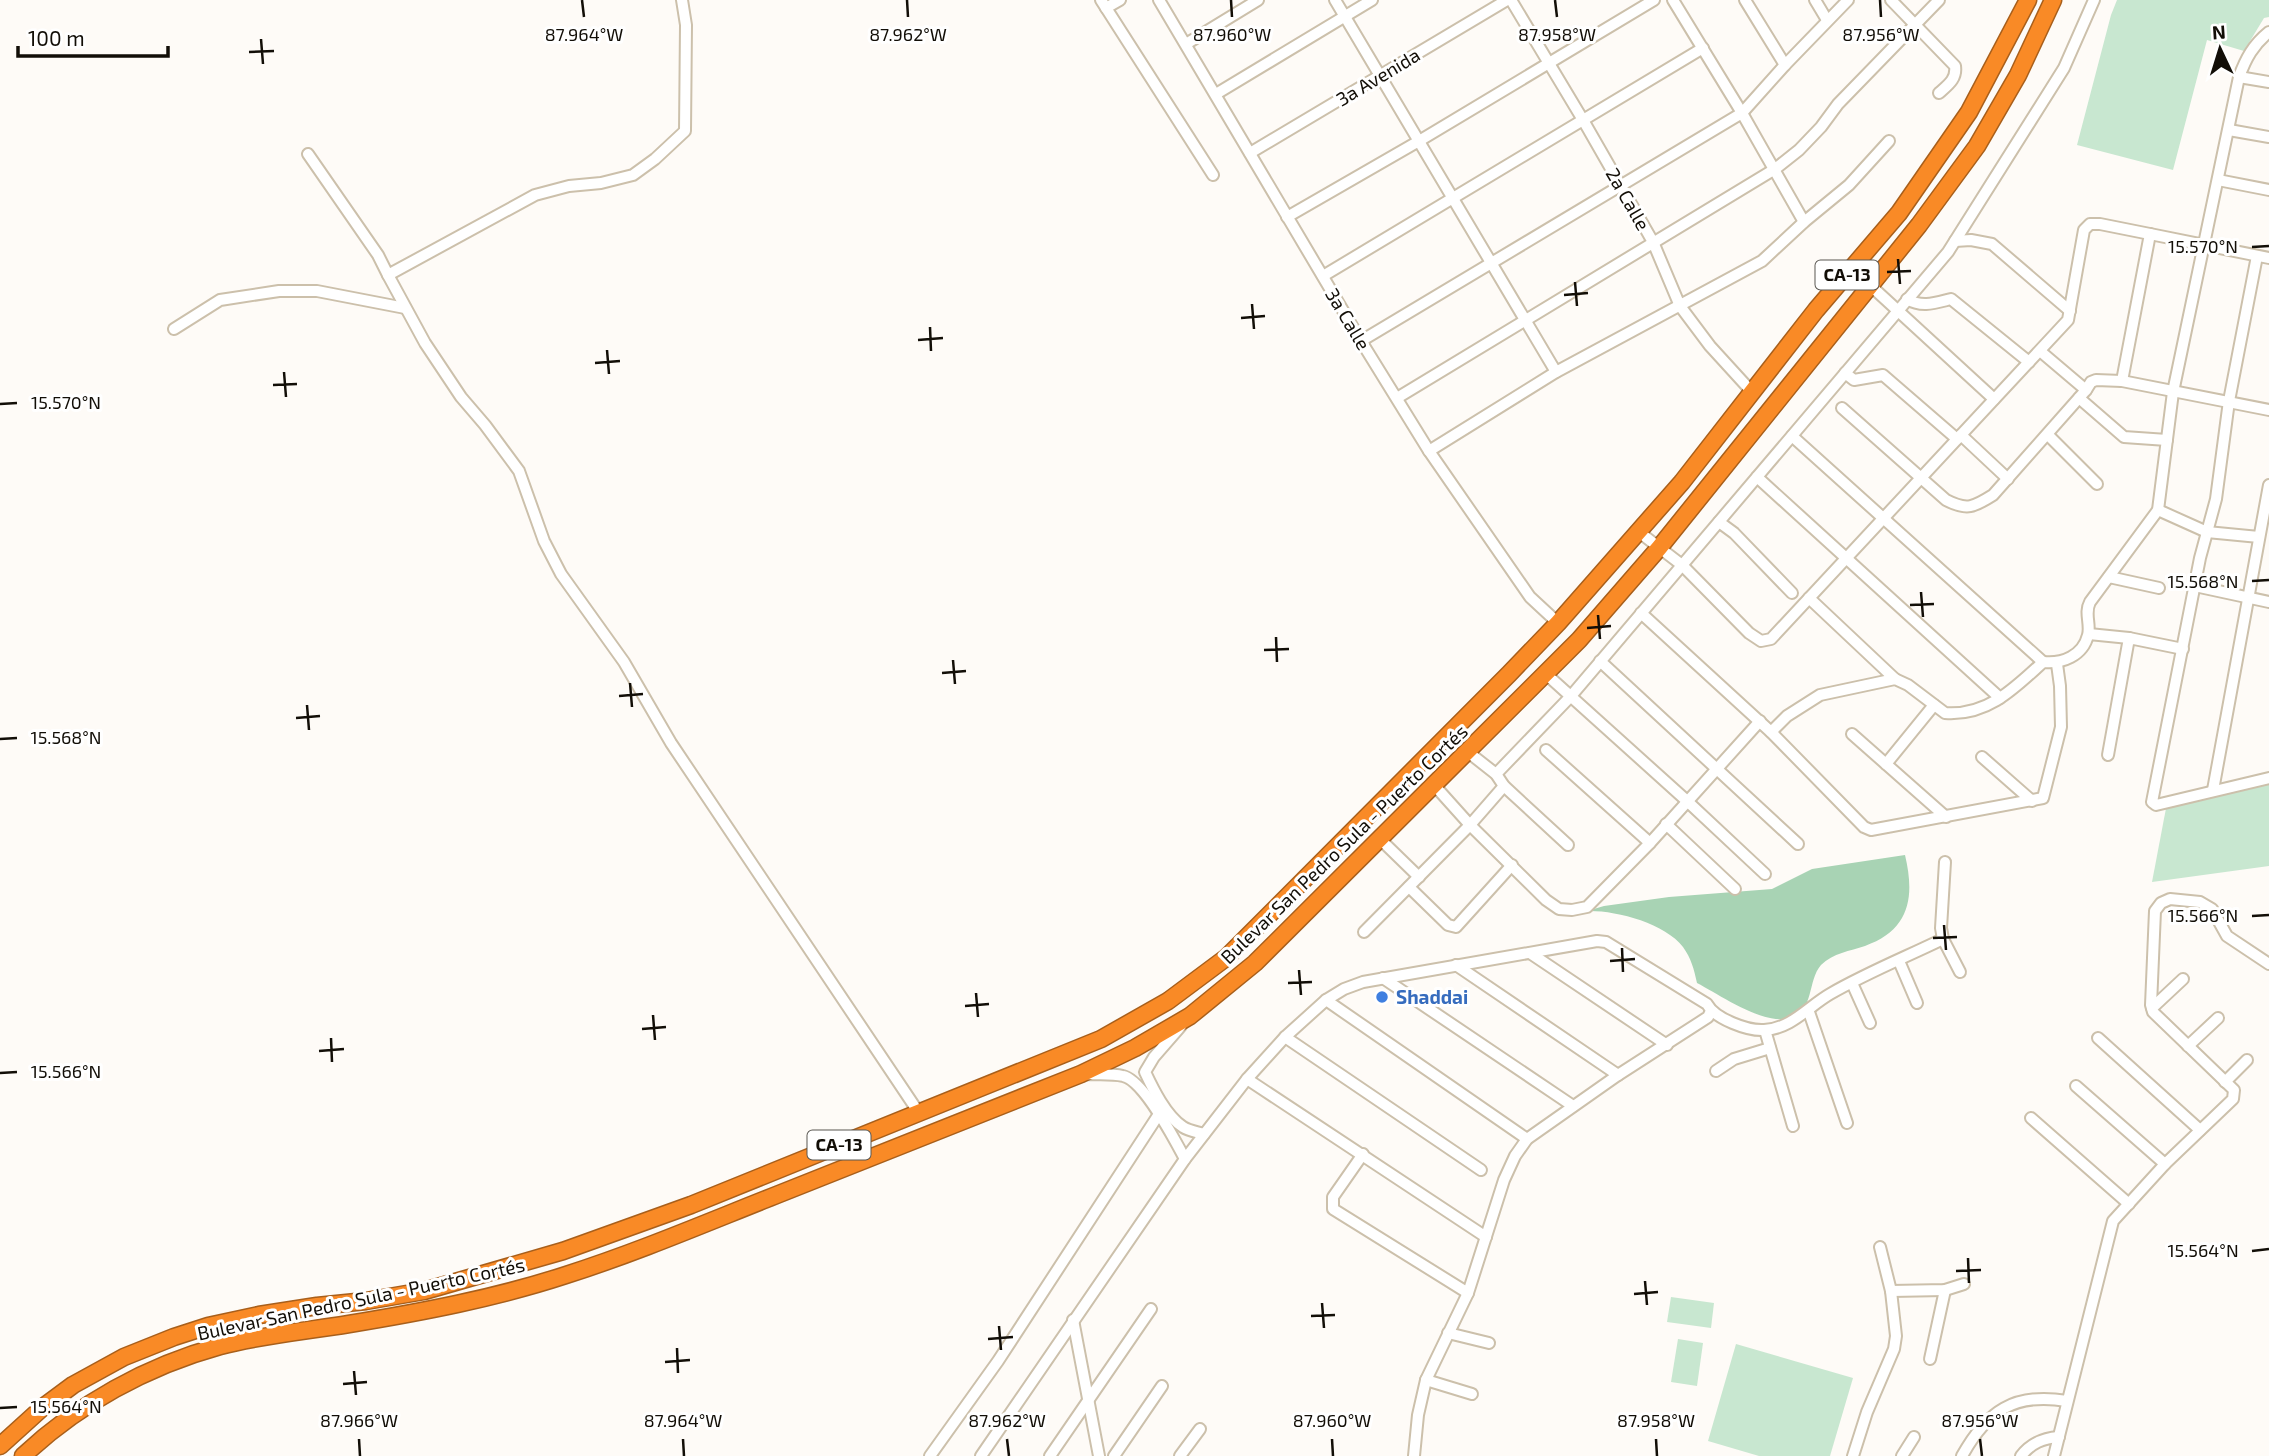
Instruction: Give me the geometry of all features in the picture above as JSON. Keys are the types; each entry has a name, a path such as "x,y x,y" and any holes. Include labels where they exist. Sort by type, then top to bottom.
{"highway":[{"name":"Bulevar San Pedro Sula - Puerto Cortés","path":"0,1446 42,1408 73,1385 124,1357 174,1337 208,1326 259,1315 424,1291 510,1268 635,1227 1101,1039 1168,1001 1227,957 1490,693 1558,623 1682,482 1816,310 1899,213 1969,112 2028,0"},
{"name":"Bulevar San Pedro Sula - Puerto Cortés","path":"23,1456 44,1437 101,1396 131,1380 191,1356 250,1340 419,1312 566,1275 656,1243 1081,1074 1135,1048 1190,1016 1255,963 1381,840 1579,640 1659,548 1871,286 1977,146 2018,75 2053,0"},
{"path":"870,1157 856,1157 852,1151 858,1145 911,1125 919,1113"},
{"path":"793,1188 795,1181 801,1177 845,1158 843,1149 828,1150"}],"street":[{"path":"388,275 535,195 633,175 677,141 685,131 686,124 686,25 682,0"},
{"path":"1120,0 1103,4 1213,175"},
{"name":"3a Calle","path":"1159,0 1429,451 1530,597 1558,623"},
{"path":"1186,44 1258,0"},
{"path":"1335,0 1556,372"},
{"path":"1216,94 1372,0"},
{"name":"2a Calle","path":"1509,0 1583,120 1653,242 1680,306 1710,346 1752,392"},
{"name":"3a Avenida","path":"1250,153 1509,0"},
{"path":"1287,217 1654,0"},
{"path":"1673,0 1804,222"},
{"path":"1745,0 1784,65"},
{"path":"1815,0 1827,20"},
{"path":"1362,341 1742,113 1847,0"},
{"path":"1891,0 1955,66 1955,75 1951,82 1939,93"},
{"path":"1397,398 1775,169 1821,127 1838,104 1939,0"},
{"path":"1496,774 1571,696 1955,242 2064,68 2094,0"},
{"path":"1792,436 2043,662 2057,664 2075,654 2089,634 2086,609 2158,510 2173,392 2239,77 2257,42 2269,32"},
{"path":"1323,276 1703,48"},
{"path":"2239,77 2269,82"},
{"path":"2229,130 2269,137"},
{"path":"1429,451 1556,372 1762,261 1849,185 1889,141"},
{"path":"308,154 378,255 405,308 461,397 519,471 544,541 561,574 624,662 671,743 919,1113"},
{"path":"2218,180 2269,190"},
{"path":"1639,532 1682,565 1749,633 1761,641 1770,639 2068,320 2084,230 2090,224 2150,233 2269,258"},
{"path":"2122,381 2150,233"},
{"path":"1955,242 1971,240 1992,244 2070,311"},
{"path":"2257,256 2229,401 2216,499 2195,586 2152,802 2156,805 2269,778"},
{"path":"1871,286 1994,399"},
{"path":"174,329 220,300 279,291 317,291 405,308"},
{"path":"1907,299 1916,304 1951,299 2029,362"},
{"path":"2040,351 2124,437 2167,440"},
{"path":"1845,373 1854,380 1882,374 2008,479"},
{"path":"1842,408 1946,500 1960,507 1976,506 1993,495 2048,435 2091,382 2096,380 2122,381 2269,410"},
{"path":"2048,435 2097,484"},
{"path":"1757,477 2000,698"},
{"path":"2213,790 2269,485"},
{"path":"2158,510 2207,532 2259,537"},
{"path":"1719,522 1734,533 1792,593"},
{"path":"2109,576 2159,587"},
{"path":"2195,586 2269,601"},
{"path":"1809,598 1895,679 1908,685 1945,713 1980,709 2017,687 2043,662"},
{"path":"1641,613 1760,721 1864,827 1871,830 2043,798 2061,727 2057,664"},
{"path":"2089,634 2183,649"},
{"path":"2108,755 2129,639"},
{"path":"1600,661 1798,844"},
{"path":"1546,674 1765,874"},
{"path":"1771,732 1787,716 1820,695 1895,679"},
{"path":"1885,764 1934,705"},
{"path":"1435,786 1470,825 1559,909 1587,907 1650,843 1760,721"},
{"path":"1852,734 1946,817"},
{"path":"1546,750 1650,843"},
{"path":"1468,752 1496,774 1504,786 1568,845"},
{"path":"1982,757 2032,800"},
{"path":"1364,932 1470,825 1504,786"},
{"path":"1666,824 1735,889"},
{"path":"1381,840 1419,877"},
{"path":"1945,862 1941,928 1943,939 1960,972"},
{"path":"1409,887 1448,925 1456,927 1512,865"},
{"path":"2054,1456 2111,1226 2165,1164 2233,1099 2234,1090 2153,1012 2155,911 2161,903 2170,900 2200,902 2212,909 2227,936 2269,964"},
{"path":"981,1456 1204,1134 1247,1079 1285,1037 1326,1000 1344,989 1383,978 1597,941 1606,942 1736,1025 1765,1030 1790,1022 1809,1012 1828,995 1943,939"},
{"path":"1530,953 1667,1045"},
{"path":"1899,961 1917,1003"},
{"path":"1456,965 1618,1075"},
{"path":"1383,978 1573,1106"},
{"path":"2152,1009 2183,979"},
{"path":"1852,984 1870,1023"},
{"path":"1326,1000 1527,1139"},
{"path":"1414,1456 1418,1415 1426,1380 1468,1293 1504,1180 1515,1156 1527,1139 1618,1075 1708,1017 1711,1011"},
{"path":"1809,1012 1847,1123"},
{"path":"1190,1016 1154,1057 1145,1072 1175,1119 1183,1127 1204,1134"},
{"path":"2188,1046 2218,1018"},
{"path":"1765,1030 1793,1126"},
{"path":"1285,1037 1481,1170"},
{"path":"2098,1038 2200,1130"},
{"path":"1716,1071 1734,1059 1770,1048"},
{"path":"2225,1082 2247,1060"},
{"path":"1081,1074 1123,1076 1132,1079 1159,1114 1185,1159"},
{"path":"1247,1079 1486,1237"},
{"path":"2076,1086 2165,1164"},
{"path":"930,1456 998,1361 1159,1114"},
{"path":"2031,1118 2129,1204"},
{"path":"1363,1154 1333,1197 1334,1209 1468,1293"},
{"path":"1853,1456 1867,1412 1894,1349 1897,1327 1880,1247"},
{"path":"1891,1291 1945,1290 1964,1284"},
{"path":"1930,1359 1945,1290"},
{"path":"1050,1456 1151,1310"},
{"path":"1073,1320 1099,1456"},
{"path":"1448,1333 1489,1343"},
{"path":"1426,1380 1472,1394"},
{"path":"1114,1456 1162,1386"},
{"path":"1962,1456 1984,1422 2000,1409 2023,1401 2049,1398 2067,1401"},
{"path":"1180,1456 1200,1429"},
{"path":"1902,1456 1914,1437"},
{"path":"2021,1456 2034,1443 2050,1437 2059,1437"}],"green space":[{"path":"2117,0 2269,0 2269,17 2264,18 2244,51 2207,40 2173,170 2077,145"},
{"path":"2269,783 2269,866 2152,882 2167,803"},
{"path":"1905,855 1909,898 1900,921 1880,939 1836,955 1821,965 1803,1009 1790,1018 1768,1018 1755,1014 1697,983 1686,951 1664,931 1625,916 1587,911 1669,897 1772,889 1812,869"},
{"path":"1671,1297 1714,1303 1711,1328 1667,1322"},
{"path":"1678,1339 1703,1343 1697,1386 1671,1382"},
{"path":"1736,1344 1853,1378 1830,1456 1759,1456 1708,1441"}],"place":[{"name":"Shaddai","path":"1382,997"}]}
